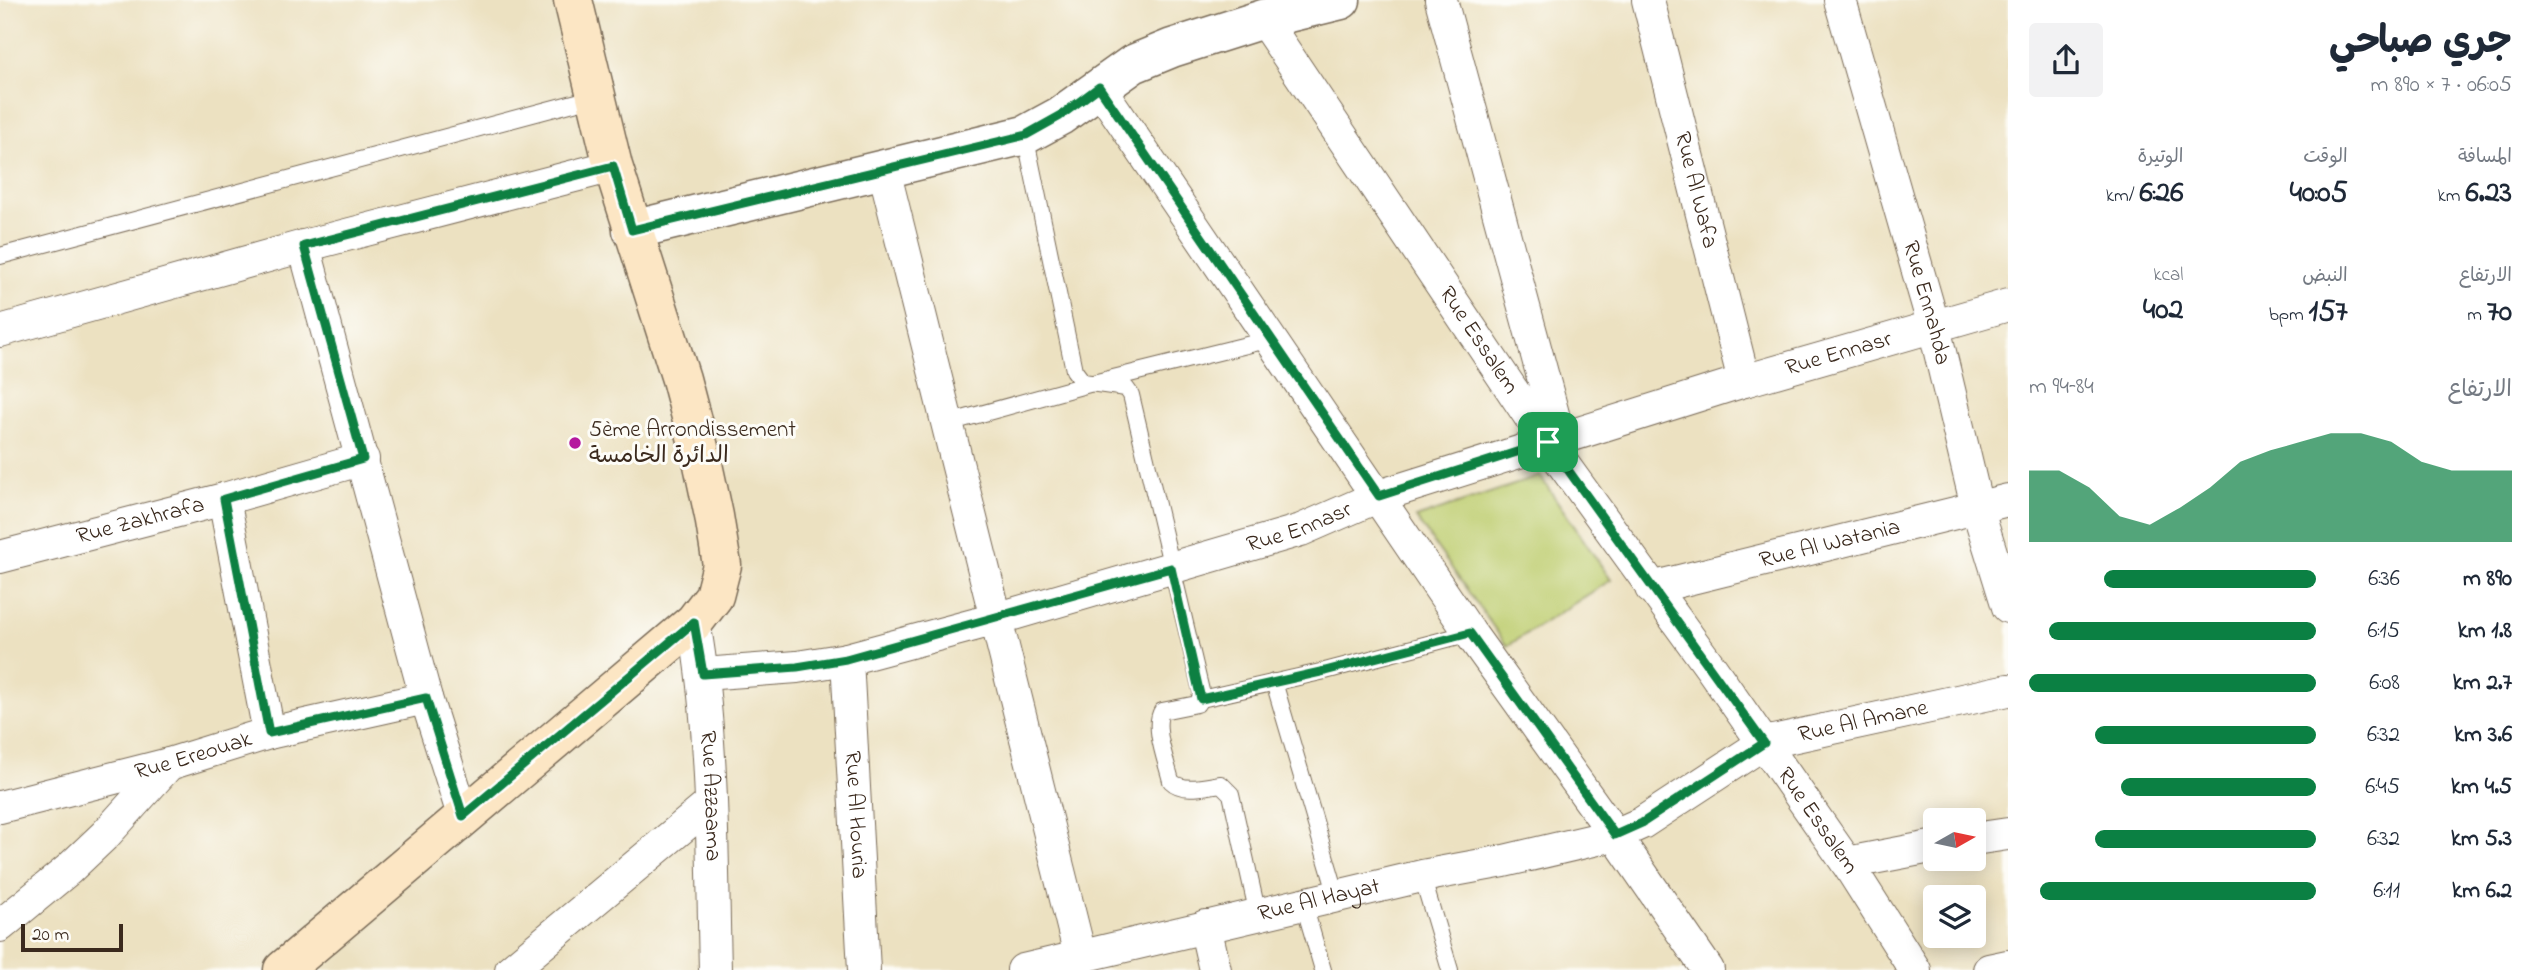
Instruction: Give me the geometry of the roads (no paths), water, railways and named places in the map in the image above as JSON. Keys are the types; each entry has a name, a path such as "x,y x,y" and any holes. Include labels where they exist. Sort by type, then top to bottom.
{"main road":[{"path":"283,970 694,622 714,596 722,565 701,455 681,379 613,166 573,0"}],"street":[{"path":"632,230 1026,135 1060,116 1133,64 1172,48 1263,19 1341,0"},
{"path":"1441,0 1554,441"},
{"name":"Rue Al Wafa","path":"1648,0 1744,381"},
{"name":"Rue Ennahda","path":"1840,0 1934,327 1978,506 2008,607"},
{"name":"Rue Essalem","path":"1263,19 1554,441 1651,588 1847,863 1914,970"},
{"path":"1099,87 1470,633 1708,970"},
{"path":"0,331 304,246 613,166"},
{"path":"884,170 1080,955"},
{"path":"304,246 426,698 463,816"},
{"name":"Rue Ennasr","path":"703,674 797,667 846,659 996,619 1301,530 1379,496 1744,381 2008,305"},
{"name":"Rue Zakhrafa","path":"0,557 224,499 363,459"},
{"path":"224,499 269,733"},
{"name":"Rue Al Watania","path":"1651,588 2008,500"},
{"name":"Rue Azzaama","path":"694,622 703,674 715,970"},
{"name":"Rue Al Houria","path":"846,659 864,970"},
{"name":"Rue Al Amane","path":"1615,835 1642,823 1764,743 2008,691"},
{"name":"Rue Ereouak","path":"0,807 169,764 269,733 426,698"},
{"path":"0,926 68,870 106,834 169,764"},
{"path":"511,970 710,804"},
{"path":"1986,837 2008,834"},
{"name":"Rue Al Hayat","path":"1023,970 1422,876 1504,861 1615,835"},
{"path":"1847,863 1923,848"},
{"path":"1205,926 1215,970"},
{"path":"1989,970 2008,966"}],"lane":[{"path":"0,256 596,97"},
{"path":"1026,135 1074,370 1083,382 1126,388 1130,395 1201,699"},
{"path":"948,423 1089,384 1271,339"},
{"path":"1258,915 1231,794 1221,784 1188,788 1176,786 1171,781 1158,730 1158,718 1162,711 1470,633"},
{"path":"1274,682 1337,896"},
{"path":"1422,876 1450,970"},
{"path":"1304,905 1322,970"}],"place":[{"name":"5ème Arrondissement الدائرة الخامسة","path":"575,443"}]}
